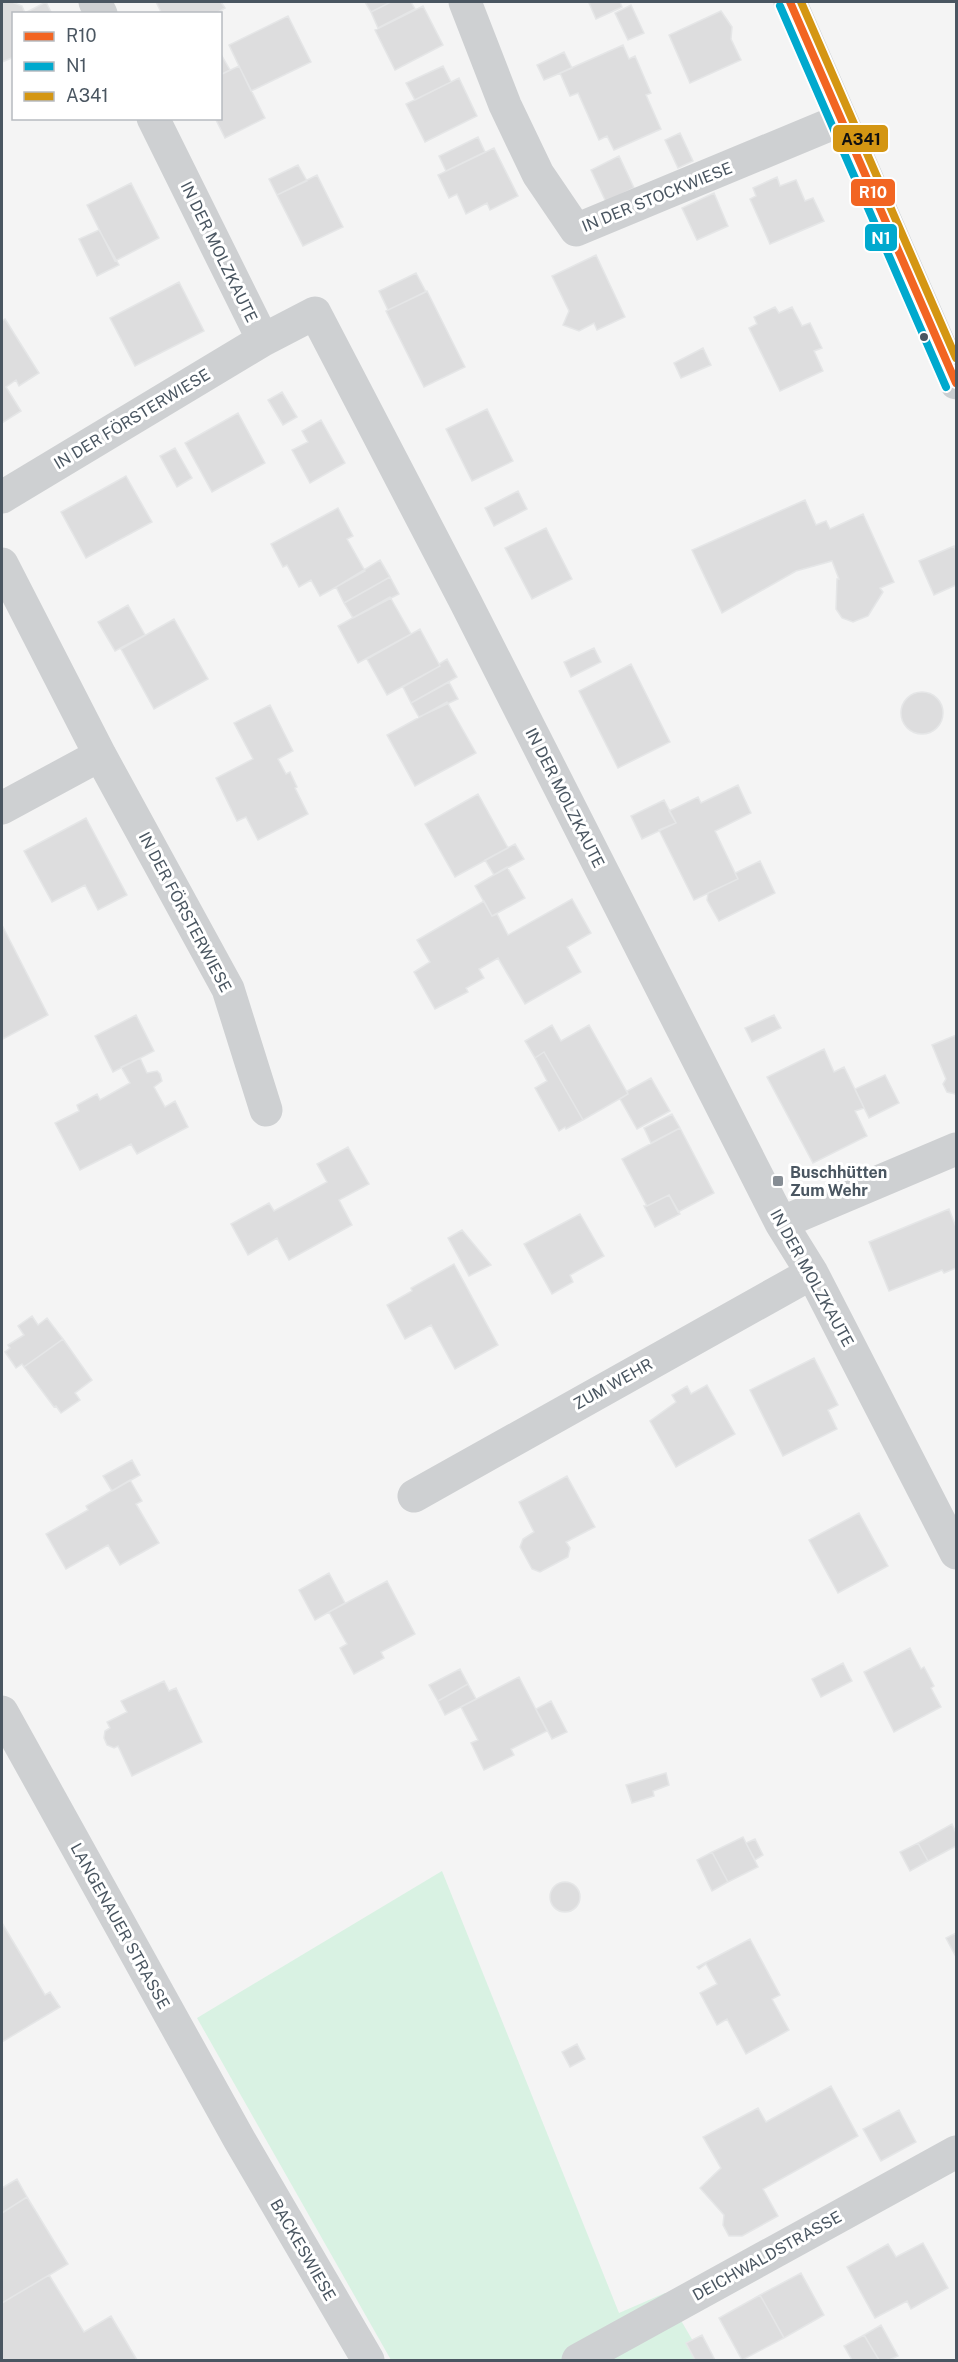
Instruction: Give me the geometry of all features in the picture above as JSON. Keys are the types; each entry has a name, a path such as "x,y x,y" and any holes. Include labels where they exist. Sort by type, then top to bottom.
{"main road":[{"path":"790,2 957,383"}],"street":[{"name":"IN DER STOCKWIESE","path":"465,2 504,105 538,174 576,231 841,120"},
{"name":"IN DER MOLZKAUTE","path":"154,120 263,340 315,314 465,601 781,1223 812,1272 957,1553"},
{"name":"IN DER FÖRSTERWIESE","path":"2,497 263,340"},
{"name":"IN DER FÖRSTERWIESE","path":"2,564 100,755 228,989 266,1110"},
{"path":"2,808 100,755"},
{"path":"781,1223 957,1149"},
{"name":"ZUM WEHR","path":"414,1496 812,1272"},
{"name":"LANGENAUER STRASSE","path":"2,1712 239,2139"},
{"name":"BACKESWIESE","path":"239,2139 368,2361"},
{"name":"DEICHWALDSTRASSE","path":"578,2361 957,2152"}],"green space":[{"path":"442,1871 619,2313 665,2293 704,2360 391,2360 197,2018"}],"building":[{"path":"2,2 12,2 22,6 25,12 12,12 12,58 2,62"},
{"path":"46,2 51,12 27,12"},
{"path":"156,2 221,2 225,8 218,12 161,12"},
{"path":"365,2 391,2 371,12"},
{"path":"391,2 411,2 415,9 378,28 371,12"},
{"path":"620,2 622,7 596,19 589,3"},
{"path":"631,5 644,33 628,40 615,13"},
{"path":"423,6 443,45 395,70 375,30"},
{"path":"721,11 732,27 731,39 741,60 690,83 669,35"},
{"path":"288,16 311,62 251,91 229,45"},
{"path":"623,45 629,59 635,56 651,93 646,95 661,129 614,150 607,136 599,140 578,93 570,96 560,73"},
{"path":"564,52 572,68 544,80 537,65"},
{"path":"222,56 230,70 222,74"},
{"path":"239,66 265,118 225,138 216,120 222,120 222,74"},
{"path":"443,66 451,82 415,100 406,83"},
{"path":"459,78 477,116 425,142 406,104"},
{"path":"680,133 693,161 678,168 665,140"},
{"path":"478,137 485,152 446,171 439,156"},
{"path":"494,148 518,196 490,210 487,203 466,214 457,194 449,198 438,175"},
{"path":"619,156 634,188 606,202 591,170"},
{"path":"298,165 307,181 277,195 269,179"},
{"path":"317,175 343,227 303,246 277,195"},
{"path":"777,177 780,186 796,180 805,201 813,198 824,221 770,244 750,199 756,196 753,188"},
{"path":"131,183 159,238 115,261 87,205"},
{"path":"714,193 728,226 697,240 682,208"},
{"path":"99,230 119,265 97,276 79,239"},
{"path":"596,255 625,317 597,330 594,323 579,331 563,325 569,311 552,276"},
{"path":"416,273 426,292 388,310 379,291"},
{"path":"179,282 204,331 135,366 110,318"},
{"path":"427,291 465,367 424,387 386,311"},
{"path":"775,307 779,313 792,307 802,326 810,323 822,348 814,351 823,371 780,391 749,328 757,324 754,317"},
{"path":"5,319 39,373 19,386 16,380 6,387 21,411 2,423 2,321"},
{"path":"703,348 711,365 681,378 674,363"},
{"path":"282,392 297,417 283,425 268,400"},
{"path":"487,409 513,461 472,481 446,429"},
{"path":"238,413 265,463 212,492 185,443"},
{"path":"321,420 345,463 310,483 292,450 308,442 302,431"},
{"path":"175,448 192,478 177,487 160,456"},
{"path":"126,476 152,522 86,558 61,512"},
{"path":"518,491 527,509 494,526 485,508"},
{"path":"805,500 816,525 826,521 830,529 863,514 894,582 880,588 883,592 868,616 853,622 842,618 836,609 837,579 839,579 832,561 796,571 722,613 692,550"},
{"path":"338,508 353,536 347,539 365,571 320,596 311,580 299,587 287,565 283,567 271,544"},
{"path":"546,528 572,579 532,599 505,548"},
{"path":"954,546 956,585 934,595 919,561"},
{"path":"380,560 390,577 344,603 336,587"},
{"path":"390,577 399,594 353,618 344,603"},
{"path":"390,597 411,634 358,663 338,626"},
{"path":"128,605 145,635 115,651 98,622"},
{"path":"174,619 208,679 154,709 121,649"},
{"path":"420,629 440,666 387,695 367,659"},
{"path":"594,648 601,662 571,677 564,662"},
{"path":"447,659 457,677 411,703 403,687 440,666 439,664"},
{"path":"631,664 670,742 618,768 579,691"},
{"path":"449,682 458,699 419,717 411,703"},
{"path":"922,692 930,693 937,698 942,705 942,721 937,728 930,733 922,734 914,733 907,728 902,721 901,713 902,705 907,698 914,693"},
{"path":"447,702 476,753 415,786 387,735"},
{"path":"270,705 293,751 278,759 286,774 290,772 308,814 258,840 246,817 237,821 216,778 253,759 234,723"},
{"path":"738,785 751,813 715,831 738,879 694,900 659,830 676,823 669,811 698,797 701,803"},
{"path":"478,794 508,848 455,877 425,824"},
{"path":"664,800 676,823 642,839 631,816"},
{"path":"86,818 127,895 98,910 85,885 52,902 24,851"},
{"path":"515,844 524,859 494,875 485,860"},
{"path":"760,861 775,893 719,921 707,900 708,893 738,879 735,873"},
{"path":"507,867 525,898 492,916 475,886"},
{"path":"572,899 591,933 567,947 581,972 525,1004 498,958 479,969 484,978 466,988 468,992 435,1009 414,972 430,962 417,940 484,901 492,916 497,914 508,935"},
{"path":"2,925 48,1015 3,1039 2,1035"},
{"path":"136,1015 154,1051 113,1072 95,1036"},
{"path":"774,1015 781,1028 752,1042 745,1028"},
{"path":"552,1025 561,1041 589,1025 628,1094 583,1120 544,1052 535,1058 525,1041"},
{"path":"956,1035 955,1094 947,1092 943,1084 946,1079 932,1045"},
{"path":"824,1049 834,1072 844,1067 864,1108 855,1111 867,1136 813,1163 767,1077"},
{"path":"544,1052 583,1120 559,1131 535,1088 547,1081 535,1058"},
{"path":"140,1058 147,1073 157,1071 160,1074 162,1081 154,1087 165,1107 175,1101 188,1127 137,1154 131,1144 80,1170 55,1123 79,1111 77,1105 97,1094 100,1100 130,1083 121,1067"},
{"path":"885,1075 899,1103 869,1118 855,1089"},
{"path":"651,1078 670,1111 637,1129 620,1099 628,1094 627,1091"},
{"path":"672,1114 680,1128 651,1143 644,1128"},
{"path":"680,1128 714,1193 678,1212 669,1195 647,1206 622,1159"},
{"path":"348,1147 369,1184 339,1200 352,1225 289,1260 277,1238 248,1255 231,1224 269,1203 274,1211 327,1182 317,1164"},
{"path":"669,1195 680,1214 655,1227 644,1206"},
{"path":"949,1209 956,1227 956,1268 944,1273 942,1270 889,1291 869,1242"},
{"path":"580,1214 604,1256 570,1275 573,1282 552,1294 524,1244"},
{"path":"462,1230 491,1265 469,1276 448,1238"},
{"path":"454,1264 498,1345 455,1369 431,1325 405,1339 387,1305 412,1291 411,1288"},
{"path":"32,1316 38,1325 47,1318 63,1339 24,1367 22,1364 16,1368 5,1352 10,1348 8,1345 24,1335 18,1326"},
{"path":"63,1339 92,1380 75,1393 80,1400 61,1413 24,1367"},
{"path":"814,1358 838,1405 828,1410 837,1429 783,1456 750,1390"},
{"path":"707,1385 735,1434 676,1467 650,1421 676,1402 672,1395 687,1386 691,1394"},
{"path":"132,1460 140,1475 112,1491 103,1476"},
{"path":"567,1476 595,1527 566,1542 570,1548 568,1557 540,1572 532,1569 520,1547 523,1539 534,1532 519,1502"},
{"path":"130,1480 142,1501 136,1504 159,1543 120,1565 108,1545 66,1569 46,1534 88,1510 86,1506"},
{"path":"859,1513 888,1566 838,1593 809,1540"},
{"path":"329,1573 345,1603 315,1620 299,1590"},
{"path":"387,1581 415,1634 381,1652 384,1658 354,1674 340,1648 347,1644 329,1612"},
{"path":"910,1648 921,1669 924,1667 934,1686 931,1688 941,1707 894,1732 864,1672"},
{"path":"843,1663 852,1681 821,1697 812,1679"},
{"path":"460,1669 468,1684 438,1701 429,1685"},
{"path":"519,1677 547,1731 511,1749 514,1755 484,1770 471,1743 478,1740 461,1707"},
{"path":"164,1681 169,1691 176,1688 202,1742 132,1776 118,1746 114,1748 107,1745 104,1738 105,1731 110,1728 107,1722 127,1712 121,1701"},
{"path":"468,1684 476,1699 445,1715 438,1701"},
{"path":"551,1701 567,1732 552,1739 536,1709"},
{"path":"666,1773 669,1785 653,1791 654,1796 632,1803 626,1785"},
{"path":"952,1824 956,1833 956,1846 928,1861 918,1843"},
{"path":"743,1837 758,1867 728,1882 712,1852"},
{"path":"755,1839 763,1855 755,1860 746,1843"},
{"path":"918,1843 928,1861 910,1871 900,1852"},
{"path":"712,1852 728,1882 712,1891 697,1860"},
{"path":"565,1882 576,1886 580,1897 576,1908 565,1912 554,1908 550,1897 554,1886"},
{"path":"2,1923 45,1995 50,1992 60,2007 2,2042"},
{"path":"956,1933 956,1957 946,1938"},
{"path":"750,1939 780,1995 772,1999 789,2030 746,2054 727,2019 717,2025 700,1993 717,1984 706,1964 699,1969 697,1967"},
{"path":"577,2044 585,2059 570,2067 562,2052"},
{"path":"831,2086 858,2136 763,2189 778,2216 742,2236 729,2236 723,2225 724,2215 700,2188 721,2168 703,2137 758,2108 766,2122"},
{"path":"899,2110 916,2142 881,2161 863,2129"},
{"path":"17,2179 27,2197 2,2213 2,2188"},
{"path":"27,2197 68,2264 2,2303 2,2213"},
{"path":"923,2243 948,2288 911,2309 907,2301 875,2318 847,2267 888,2244 896,2257"},
{"path":"801,2273 824,2315 784,2338 760,2295"},
{"path":"49,2275 84,2332 111,2316 137,2360 2,2360 2,2303"},
{"path":"760,2295 784,2338 742,2360 719,2318"},
{"path":"881,2325 898,2356 889,2360 879,2360 864,2335"},
{"path":"702,2335 715,2360 695,2360 686,2343"},
{"path":"864,2335 879,2360 852,2360 844,2346"}],"transit line":[{"name":"R10","path":"790,2 956,383"},
{"name":"A341","path":"801,2 956,358"},
{"name":"N1","path":"780,6 946,387"}],"place":[{"name":"Buschhütten Zum Wehr","path":"778,1181"}]}
